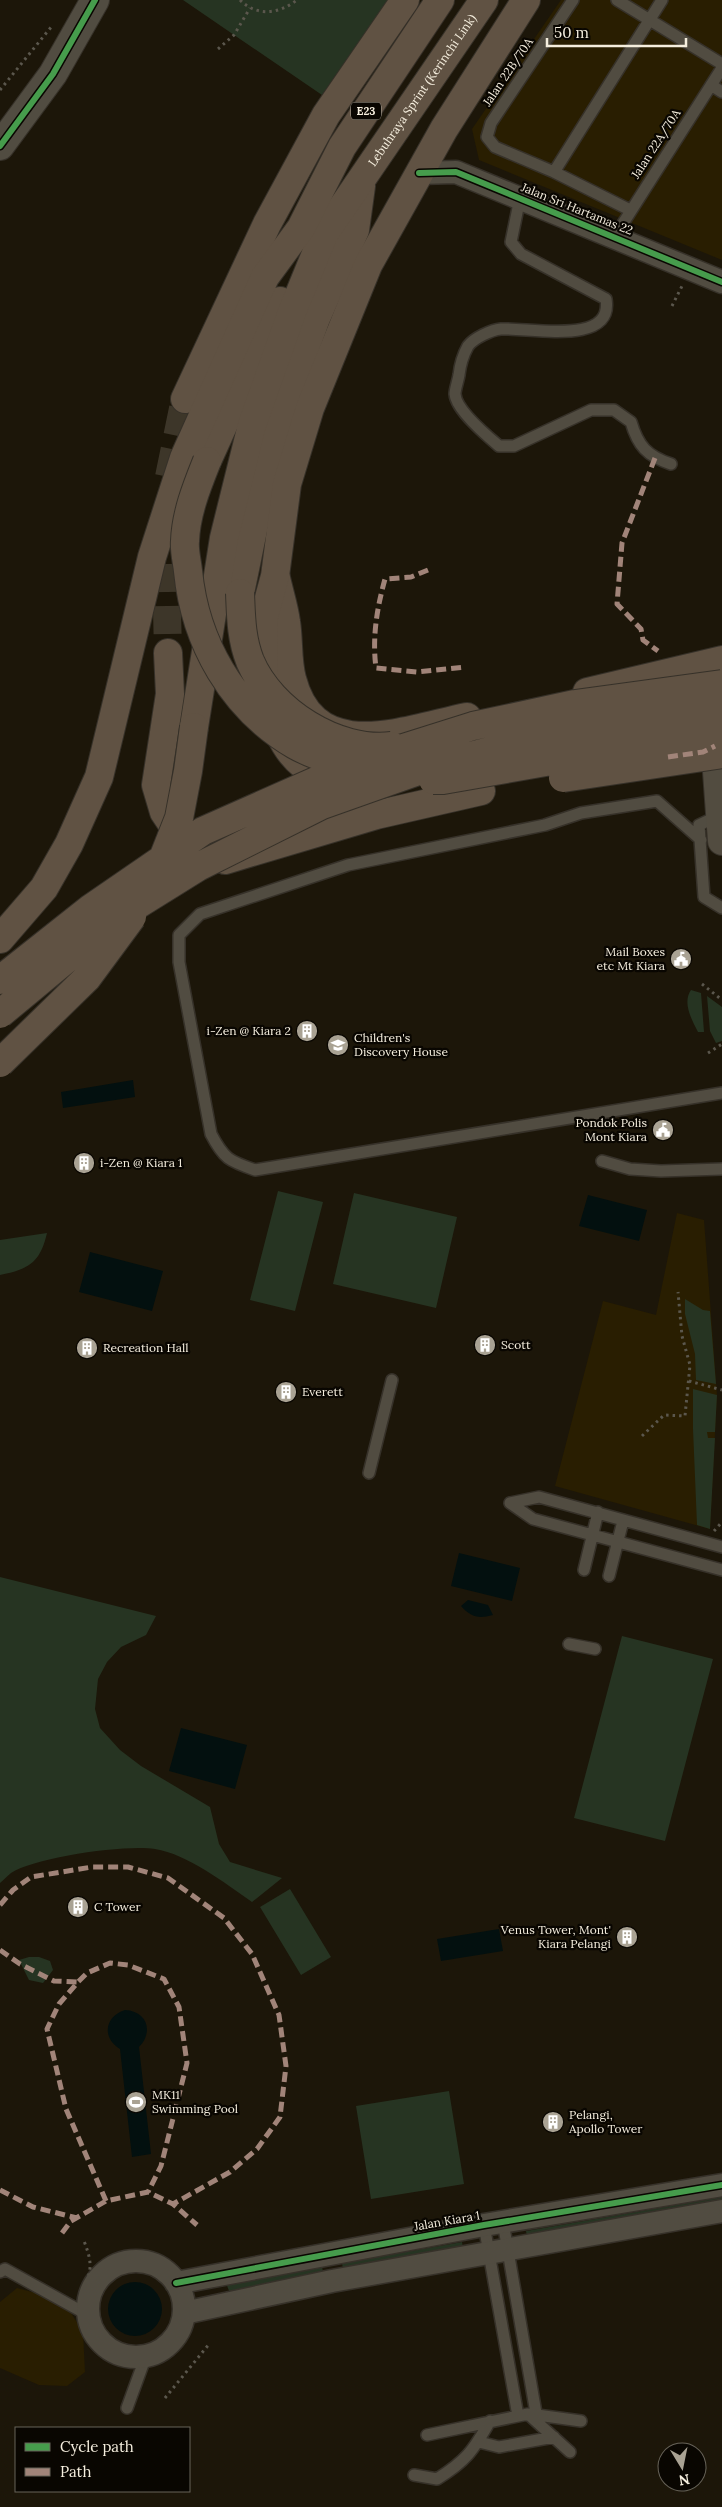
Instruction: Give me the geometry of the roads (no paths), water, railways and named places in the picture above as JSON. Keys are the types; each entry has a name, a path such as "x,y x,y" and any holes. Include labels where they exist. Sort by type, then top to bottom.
{"highway":[{"path":"185,399 267,224 326,115 405,0"},
{"name":"E23","path":"301,228 342,147 440,0"},
{"name":"Lebuhraya Sprint (Kerinchi Link)","path":"0,1063 87,978 127,926 156,875 178,818 188,771 224,538 252,425 292,312 324,234 484,0"},
{"path":"526,0 444,130 368,265 310,408 288,484 275,576 263,620 264,676 272,716 282,740 303,767 330,781 350,785 371,782 426,760 534,730 655,701 720,702"},
{"path":"361,182 355,230 316,318 279,419 260,496 240,593 241,630 250,662 276,700 319,732 348,744 388,747 444,740 627,693 720,702"},
{"path":"301,228 282,295 207,461 193,498 185,541 189,586 201,634 222,676 243,702 295,745 320,757 369,773 412,780 443,780 720,702"},
{"path":"0,939 44,888 69,844 99,777 152,557 184,458 265,277 301,228"},
{"path":"275,576 286,620 291,678 297,694 306,713 321,726 341,734 361,737 388,734 577,694 722,660"},
{"path":"168,653 170,694 156,785 164,812 183,842 207,858 224,861 376,815 481,791 722,754"},
{"path":"274,847 354,806 408,786 720,702"},
{"path":"0,980 91,908 203,831 318,780 381,755 473,726 574,704 720,702"},
{"path":"0,1014 116,918 198,867 322,805 432,766 536,739 720,702"}],"main road":[{"path":"711,841 720,814 720,702"}],"street":[{"path":"0,146 54,74 96,0"},
{"path":"444,130 445,148 456,172"},
{"name":"Jalan Sri Hartamas 22","path":"420,173 456,172 615,236 722,282"},
{"name":"Jalan Kiara 1","path":"176,2284 494,2224 722,2186"},
{"path":"184,2313 332,2281 722,2211"},
{"path":"138,2262 153,2264 166,2272 176,2284 182,2298 184,2313 180,2328 172,2341 160,2350 146,2356 130,2357 114,2353 102,2343 81,2311 88,2304 96,2283 112,2267 122,2263 138,2262"}],"lane":[{"name":"Jalan 22B/70A","path":"554,172 495,147 487,137 490,123 573,0"},
{"path":"617,0 722,66"},
{"path":"630,210 554,172 662,0"},
{"name":"Jalan 22A/70A","path":"615,236 722,66"},
{"path":"711,85 722,92"},
{"path":"520,198 511,242 521,254 606,299 605,314 599,324 584,330 499,329 478,337 468,346 461,365 455,395 460,404 475,426 499,446 514,446 591,410 614,410 631,422 636,440 655,458 671,464"},
{"path":"722,908 704,897 711,841 657,801 581,813 545,826 348,865 200,914 179,935 179,962 211,1134 222,1154 236,1163 255,1170 722,1093"},
{"path":"602,1161 630,1169 722,1169"},
{"path":"370,1473 392,1380"},
{"path":"722,1547 539,1497 510,1503 533,1519 722,1570"},
{"path":"584,1570 598,1512"},
{"path":"609,1576 623,1521"},
{"path":"569,1644 595,1648"},
{"path":"494,2224 527,2414 570,2452"},
{"path":"494,2224 527,2414"},
{"path":"0,2272 5,2270 81,2311"},
{"path":"127,2408 146,2356"},
{"path":"426,2434 527,2414 581,2421"},
{"path":"414,2475 437,2479 458,2466 473,2452 490,2421"},
{"path":"479,2442 499,2447 554,2437"}],"tunnel":[{"path":"169,477 185,399"},
{"path":"165,522 168,653"}],"place":[{"name":"Mail Boxes etc Mt Kiara","path":"681,959"},
{"name":"i-Zen @ Kiara 2","path":"307,1031"},
{"name":"Children's Discovery House","path":"338,1045"},
{"name":"Pondok Polis Mont Kiara","path":"663,1130"},
{"name":"i-Zen @ Kiara 1","path":"84,1163"},
{"name":"Scott","path":"485,1345"},
{"name":"Recreation Hall","path":"87,1348"},
{"name":"Everett","path":"286,1392"},
{"name":"C Tower","path":"78,1907"},
{"name":"Venus Tower, Mont' Kiara Pelangi","path":"627,1937"},
{"name":"MK11 Swimming Pool","path":"136,2102"},
{"name":"Pelangi, Apollo Tower","path":"553,2122"}]}
